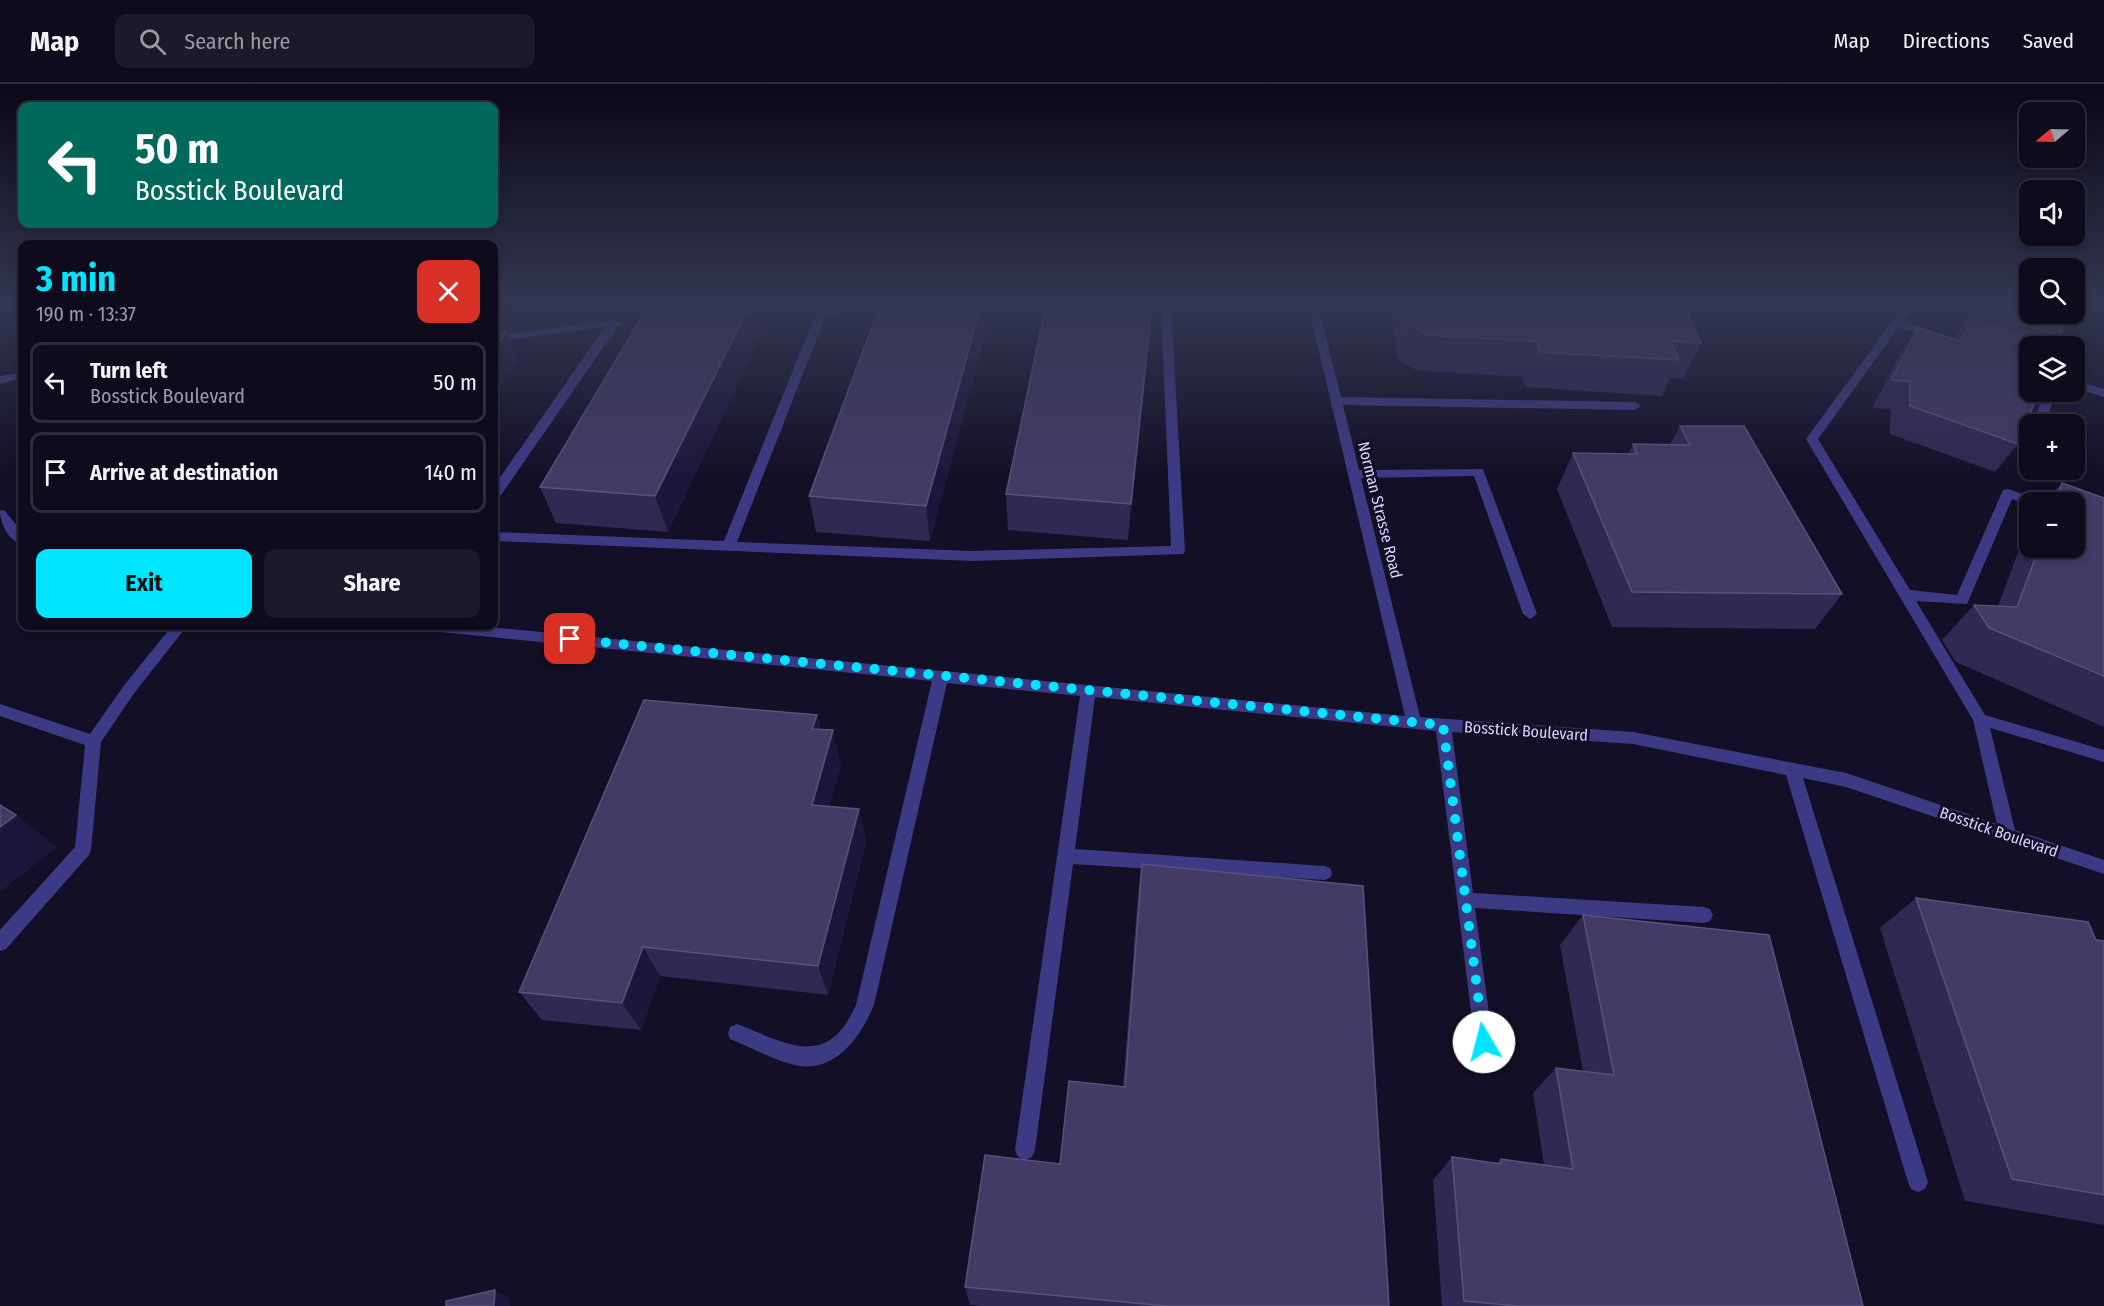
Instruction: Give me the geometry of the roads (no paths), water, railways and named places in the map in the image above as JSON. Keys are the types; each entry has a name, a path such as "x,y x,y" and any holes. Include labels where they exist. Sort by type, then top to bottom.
{"street":[{"path":"498,489 586,362"},
{"path":"728,547 802,362"},
{"path":"498,537 972,556 1178,551 1169,362"},
{"name":"Norman Strasse Road","path":"1327,362 1414,723"},
{"path":"1868,362 1812,439 1980,719 2008,834"},
{"path":"0,380 18,376"},
{"path":"2085,387 2104,393"},
{"path":"1336,401 1635,406"},
{"path":"1354,474 1479,472 1530,614"},
{"path":"1906,595 1962,600 2008,493 2019,497"},
{"path":"0,514 18,535"},
{"path":"0,943 83,850 93,741 130,688 177,630"},
{"name":"Bosstick Boulevard","path":"472,630 1414,723 1633,738 1846,780 2104,867"},
{"path":"737,1033 804,1057 834,1048 857,1025 865,1005 941,676"},
{"path":"1025,1150 1088,691"},
{"path":"0,710 93,741"},
{"path":"1980,719 2104,756"},
{"path":"1443,725 1484,1042"},
{"path":"1792,769 1918,1182"},
{"path":"1066,855 1324,873"},
{"path":"1465,900 1704,915"}]}
